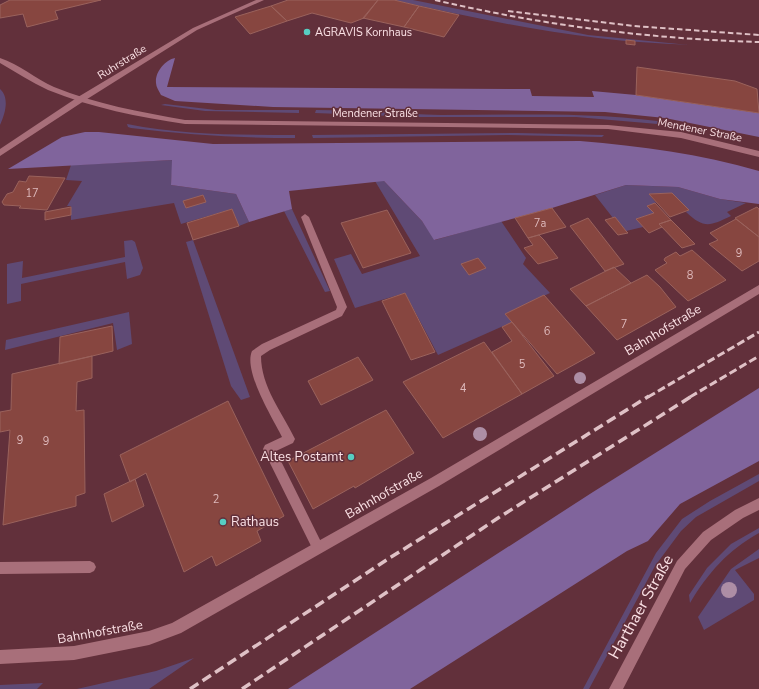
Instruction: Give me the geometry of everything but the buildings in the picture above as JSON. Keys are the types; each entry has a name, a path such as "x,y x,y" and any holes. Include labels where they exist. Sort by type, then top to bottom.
{"street":[{"name":"Ruhrstraße","path":"0,153 81,99 195,29 261,0"},
{"name":"Mendener Straße","path":"0,60 50,88 81,99 142,116 185,122 608,127 681,135 759,154"},
{"path":"305,216 342,307 339,313 266,347 256,354 255,365 262,386 289,439 269,449 318,548"},
{"name":"Bahnhofstraße","path":"0,657 74,653 149,638 176,628 205,614 435,482 759,290"},
{"name":"Harthaer Straße","path":"616,689 681,565 707,536 739,514 759,504"},
{"path":"0,568 90,567"}],"shaded area":[{"path":"394,0 413,0 588,35 689,45 572,35 470,17"},
{"path":"175,58 167,87 530,89 532,96 594,97 592,91 636,95 759,113 759,137 665,118 605,112 273,107 175,101 161,95 157,88 156,79 161,67 171,59"},
{"path":"0,89 5,97 6,106 0,125"},
{"path":"165,104 216,110 299,110 299,113 205,111 161,105"},
{"path":"316,110 441,115 589,115 648,120 678,124 681,126 576,117 417,117 315,113"},
{"path":"127,124 148,128 190,132 295,135 295,138 233,137 193,134 131,128 128,127"},
{"path":"85,132 99,132 213,144 580,141 625,145 693,155 759,171 759,204 720,199 678,187 626,185 552,208 434,240 422,221 384,181 289,191 292,209 249,222 236,194 171,185 172,160 8,169 62,137"},
{"path":"518,133 604,135 602,137 507,135 313,138 312,135"},
{"path":"173,160 171,185 236,194 249,222 239,226 232,209 181,224 174,203 71,220 71,206 67,206 82,181 66,180 71,165"},
{"path":"375,181 384,181 422,221 435,240 501,221 526,258 523,264 550,293 505,314 512,322 438,355 405,293 355,308 334,259 351,254 362,274 420,256"},
{"path":"626,185 678,187 720,199 746,203 727,212 731,216 712,224 707,224 698,221 686,212 689,210 672,193 649,194 656,203 647,206 654,213 637,219 643,227 626,231 615,217 613,218 595,195"},
{"path":"292,209 330,291 325,292 284,211"},
{"path":"132,240 135,242 143,268 140,275 127,279 125,262 21,284 21,301 7,304 7,264 23,261 22,278 125,257 124,241"},
{"path":"193,240 250,397 241,400 231,386 186,242"},
{"path":"129,312 132,344 117,350 113,323 5,350 6,340"},
{"path":"759,388 759,461 680,504 648,541 627,551 410,689 288,689 593,492"},
{"path":"759,474 759,481 696,517 681,531 655,566 589,689 583,689 656,553 682,519 710,501"},
{"path":"759,528 759,533 738,547 720,563 704,582 690,603 689,595 707,568 731,544"},
{"path":"759,549 759,558 735,570 754,594 754,600 704,630 698,617 731,569"},
{"path":"194,658 149,689 77,689 156,671"},
{"path":"43,683 37,689 0,689 0,685"}],"railway":[{"path":"435,0 515,17 596,29 677,38 759,42"},
{"path":"508,11 634,26 759,35"},
{"path":"648,397 759,332"},
{"path":"690,397 759,356"},
{"path":"190,689 388,559 649,396"},
{"path":"242,689 498,518 692,396"}],"place":[{"name":"AGRAVIS Kornhaus","path":"307,32"},
{"name":"Altes Postamt","path":"351,457"},
{"name":"Rathaus","path":"223,522"}]}
